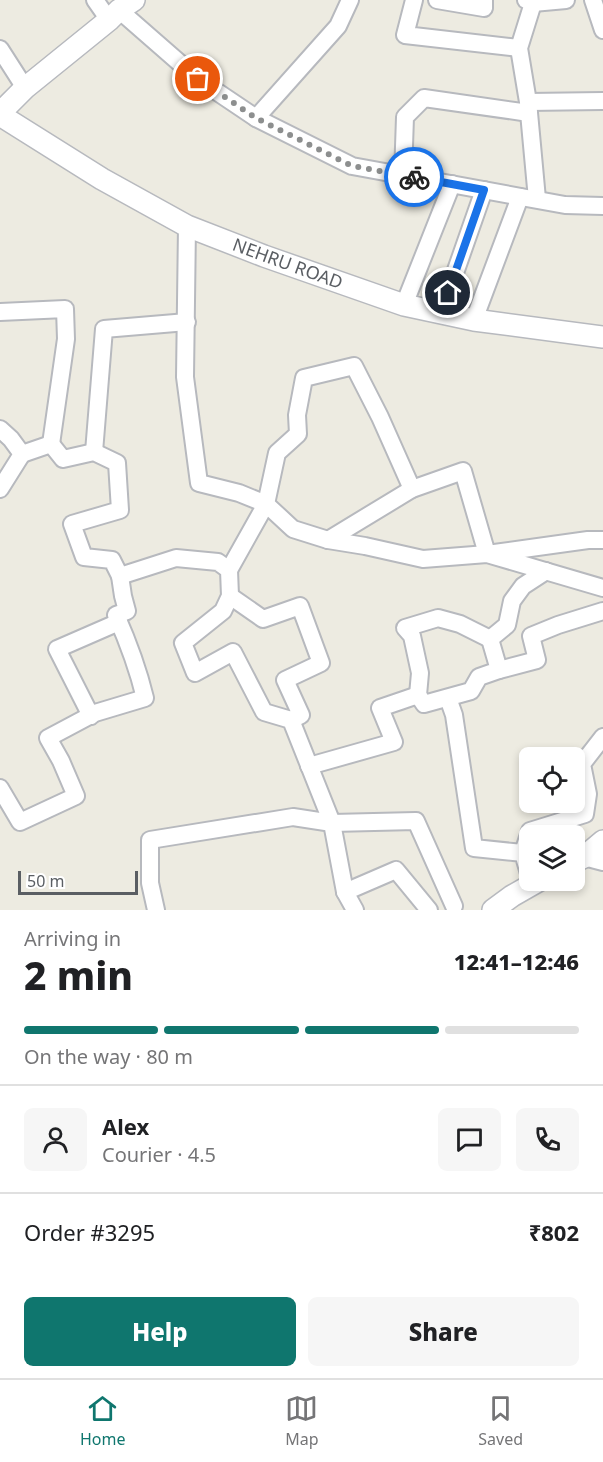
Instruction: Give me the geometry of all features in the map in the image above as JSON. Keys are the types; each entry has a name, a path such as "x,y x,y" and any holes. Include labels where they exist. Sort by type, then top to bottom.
{"street":[{"path":"95,0 121,10 198,79 256,118 352,166 565,204 603,206"},
{"path":"256,118 338,26 350,0"},
{"path":"414,0 405,35 519,48"},
{"path":"437,0 484,8 484,0"},
{"path":"474,320 529,198 529,107 519,48 530,2 566,0"},
{"path":"593,0 603,30"},
{"path":"0,114 25,88 121,10"},
{"path":"0,49 25,88"},
{"path":"403,176 405,117 424,98 529,107 603,101"},
{"name":"NEHRU ROAD","path":"0,114 102,179 187,226 274,259 404,305 474,320 603,337"},
{"path":"404,305 452,184"},
{"path":"441,313 484,190"},
{"path":"187,226 185,377 199,483 239,493 266,504 293,529 328,540 423,559 603,540"},
{"path":"0,312 65,309 66,339 51,444 63,459 94,452 117,463 120,510 72,524 84,557 112,560 120,576 127,610 116,615 139,672 145,698 91,716 48,738 76,796 20,822 0,788"},
{"path":"94,452 104,329 187,322"},
{"path":"230,596 263,619 300,606 321,663 285,680 301,715 291,720 264,712 233,651 195,673 183,643 223,611 230,596 230,570 266,504 277,453 298,434 297,415 304,378 354,366 412,489"},
{"path":"0,429 22,454"},
{"path":"0,489 22,454 51,444"},
{"path":"328,540 412,489 463,471 487,554"},
{"path":"487,554 603,588"},
{"path":"120,576 176,558 218,562 230,570"},
{"path":"490,639 507,625 512,601 522,586 546,571"},
{"path":"499,670 490,639 460,624 438,618 405,628 412,636 420,673 418,695 424,704 471,691 479,677 537,660 531,636 603,611"},
{"path":"91,716 57,649 119,622"},
{"path":"309,765 394,742 380,708 418,695"},
{"path":"448,698 454,715 474,848 519,853"},
{"path":"291,720 332,823 345,892 355,910"},
{"path":"549,825 585,814 588,794 582,764 603,736"},
{"path":"156,910 150,883 150,840 293,817 332,823 416,821 453,906"},
{"path":"587,860 603,841"},
{"path":"345,892 396,870 429,910"},
{"path":"494,910 519,891"}],"way so far":[{"path":"198,79 256,118 352,166 414,177"}],"route":[{"path":"414,177 484,190 448,293"}]}
